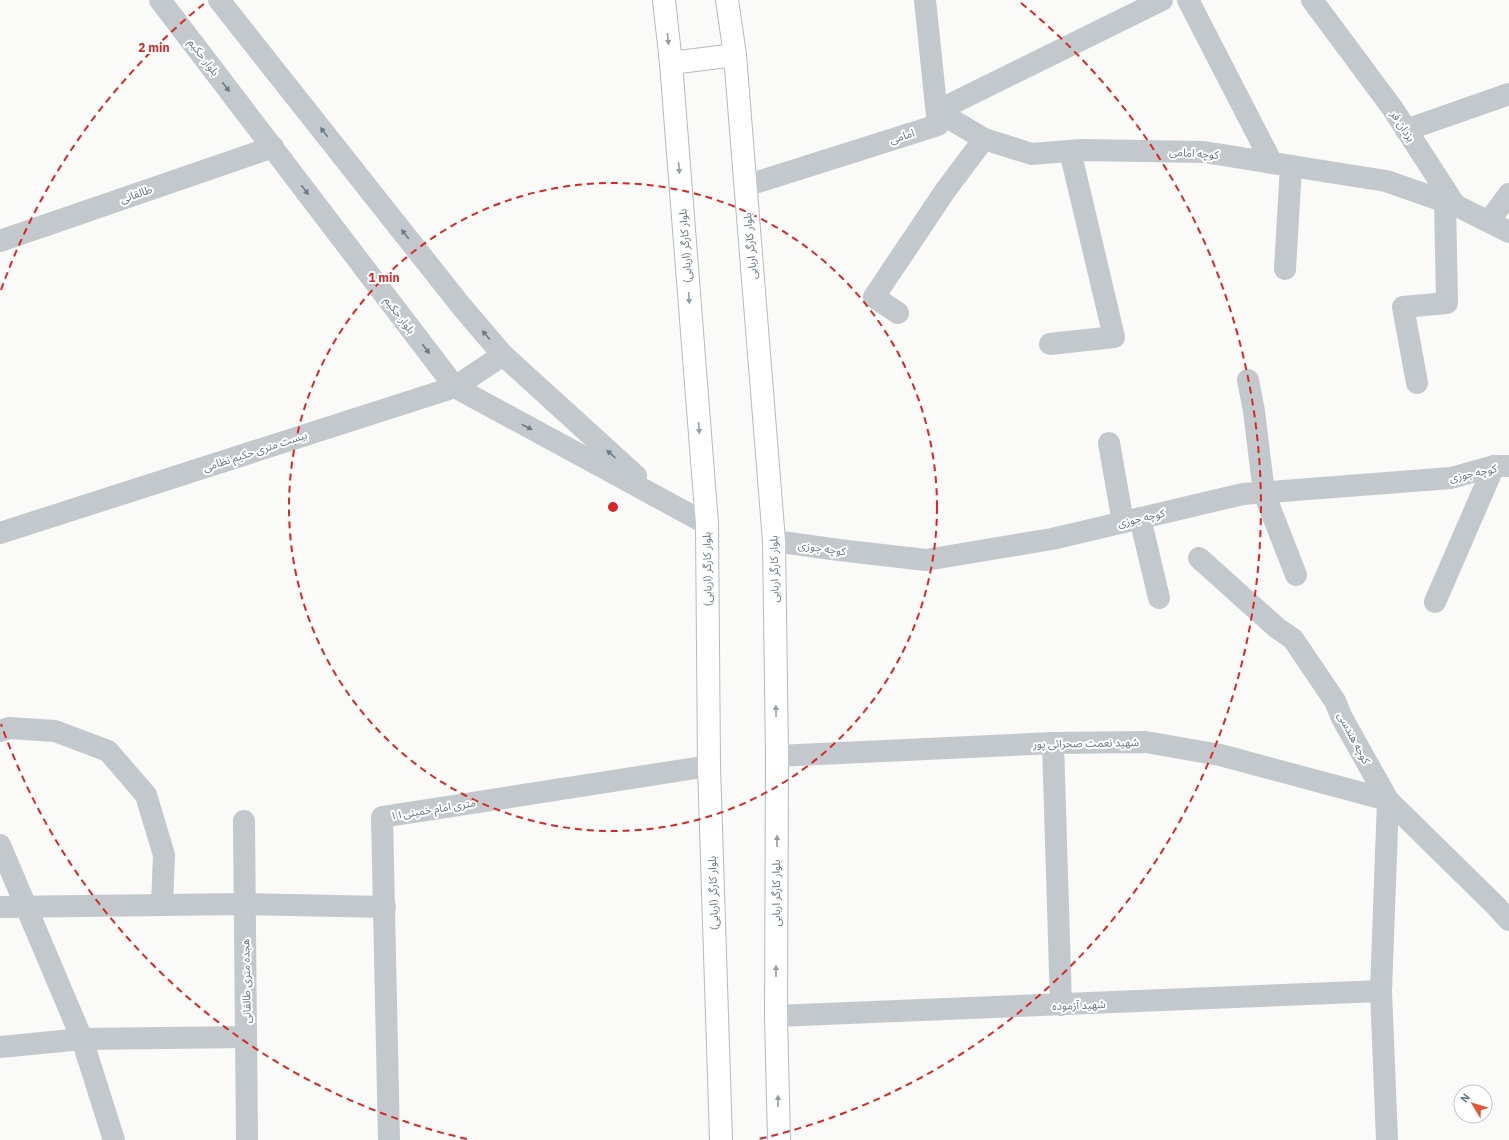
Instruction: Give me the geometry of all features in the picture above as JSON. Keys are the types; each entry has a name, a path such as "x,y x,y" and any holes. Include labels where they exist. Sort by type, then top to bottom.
{"main road":[{"name":"بلوار کارگر (اربابی)","path":"664,0 671,63 707,524 709,766 721,1140"},
{"name":"بلوار کارگر اربابی","path":"728,0 735,55 774,540 777,756 776,1016 779,1140"},
{"path":"671,63 735,55"}],"street":[{"name":"بلوار حکیم","path":"160,0 455,387 707,524"},
{"name":"بلوار حکیم","path":"219,0 462,307 503,355 661,499"},
{"name":"امامی","path":"745,186 938,125 925,0"},
{"path":"937,111 1162,0"},
{"path":"1188,0 1281,164 1285,269"},
{"name":"یزدان فر","path":"1312,0 1393,109 1450,204"},
{"path":"1406,130 1509,94"},
{"name":"کوچه امامی","path":"937,111 984,139 1032,154 1080,150 1204,152 1386,181 1450,204"},
{"path":"898,313 874,297 945,191 984,139"},
{"name":"طالقانی","path":"0,241 273,147"},
{"path":"1050,344 1114,337 1070,151"},
{"path":"1489,221 1509,194"},
{"path":"1417,383 1403,307 1447,303 1450,204 1489,221 1509,232"},
{"name":"بیست متری حکیم نظامی","path":"0,533 455,387 503,355"},
{"path":"1248,380 1254,411 1264,492 1296,575"},
{"path":"1109,443 1132,520 1159,598"},
{"path":"1435,602 1502,466"},
{"name":"کوچه جوزی","path":"774,540 840,550 926,560 1052,539 1243,494 1451,478 1502,466"},
{"name":"کوچه هندسی","path":"1199,558 1277,628 1293,639 1335,701 1342,718 1388,800 1509,920"},
{"path":"0,731 9,728 54,730 108,751 146,795 164,855 162,905"},
{"name":"شهید نعمت صحرائی پور","path":"777,756 1053,743 1146,742 1220,755 1388,800"},
{"path":"1053,743 1061,1005"},
{"name":"۱۱متری امام خمینی","path":"389,1140 382,817 709,766"},
{"path":"1387,1140 1381,991 1388,800"},
{"name":"هجده متری طالقانی","path":"244,822 247,1140"},
{"path":"0,845 82,1039 114,1140"},
{"path":"0,907 245,904 385,907"},
{"name":"شهید آزموده","path":"776,1016 1381,991"},
{"path":"0,1046 82,1039 246,1037"}]}
